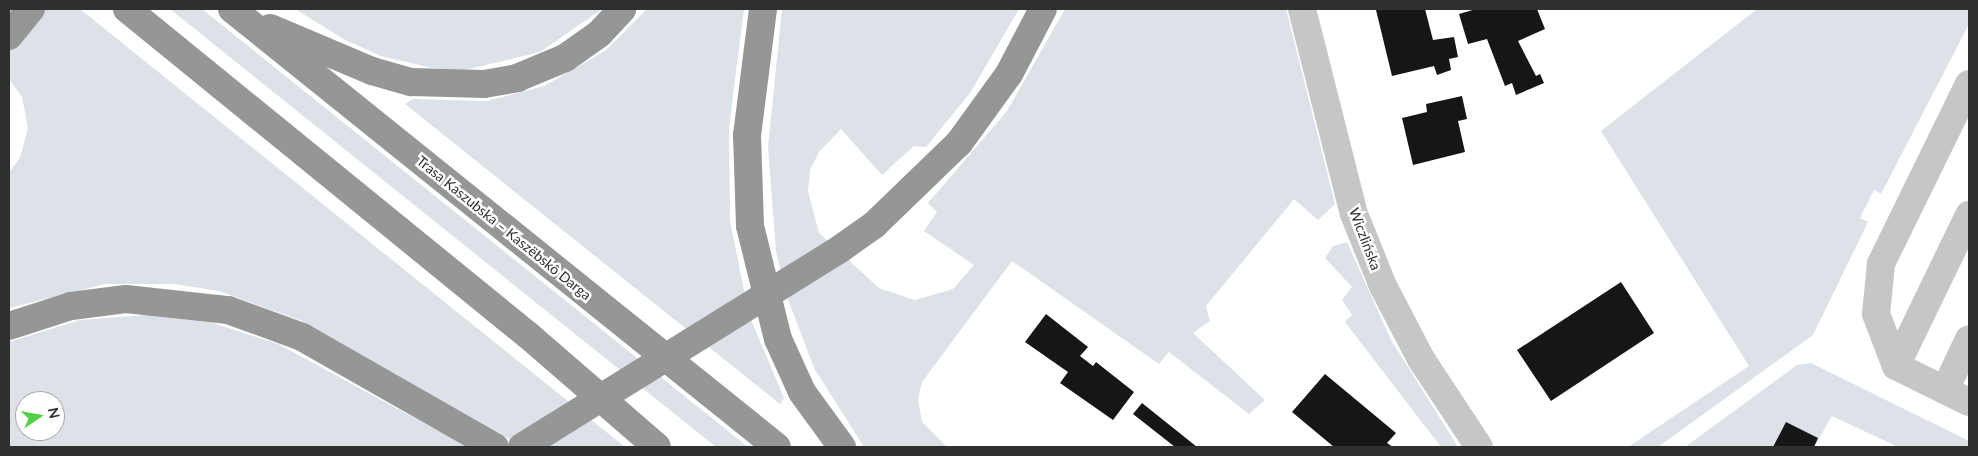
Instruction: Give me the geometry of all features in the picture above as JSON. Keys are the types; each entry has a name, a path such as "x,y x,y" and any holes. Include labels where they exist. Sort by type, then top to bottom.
{"highway":[{"path":"9,36 31,9"},
{"path":"127,9 528,336 657,447"},
{"path":"235,11 372,72 450,86 517,78 565,58 599,34 622,9"},
{"path":"763,9 747,135 750,226 778,339 802,392 842,447"},
{"path":"522,447 840,249 874,225 959,143 1009,74 1043,9"},
{"name":"Trasa Kaszubska – Kaszëbskô Darga","path":"235,11 777,447"},
{"path":"9,326 71,306 118,300 180,302 228,310 302,337 496,447"}],"street":[{"name":"Wiczlińska","path":"1302,9 1354,214 1383,286 1421,359 1479,447"},
{"path":"1969,84 1881,264 1876,314 1896,366 1969,402"},
{"path":"1896,366 1969,215"},
{"path":"1945,390 1969,339"}],"shaded area":[{"path":"9,9 80,9 625,447 524,447 302,321 219,291 174,284 105,284 9,308 9,172 20,158 28,128 22,97 9,79"},
{"path":"170,9 202,9 748,447 716,447"},
{"path":"295,9 602,9 540,52 465,70 432,68 381,56 345,40"},
{"path":"647,9 744,9 729,127 730,221 749,315 784,398 780,404 405,104 413,99 487,101 544,86 605,51"},
{"path":"782,9 1019,9 970,93 926,147 914,146 882,175 841,129 819,152 810,170 808,191 819,233 879,288 915,300 953,289 974,265 924,231 937,212 928,203 1007,111 1065,9 1286,9 1335,204 1318,220 1294,199 1206,306 1210,321 1193,333 1265,400 1249,414 1169,352 1159,364 1012,261 922,382 918,400 922,422 947,447 864,447 814,368 786,294 776,251 768,147"},
{"path":"1757,9 1969,9 1969,24 1881,194 1874,190 1860,218 1868,222 1813,335 1658,447 1628,447 1749,366 1601,131"},
{"path":"1347,242 1391,340 1458,447 1441,447 1345,322 1352,315 1342,300 1352,287 1325,258 1333,246"},
{"path":"148,315 213,323 278,344 468,447 9,447 9,342 80,320"},
{"path":"1811,363 1969,441 1969,447 1898,447 1832,416 1814,447 1685,447 1797,365"}],"building":[{"path":"1425,9 1433,40 1454,37 1458,57 1449,59 1451,70 1437,75 1434,66 1392,76 1376,10"},
{"path":"1476,9 1537,9 1545,29 1518,41 1536,76 1540,74 1544,83 1516,95 1512,83 1505,86 1487,39 1468,44 1459,14"},
{"path":"1462,96 1467,119 1458,121 1465,152 1413,165 1402,118 1427,112 1426,104"},
{"path":"1621,282 1654,333 1551,401 1517,350"},
{"path":"1046,314 1088,347 1080,356 1093,366 1096,362 1134,392 1113,420 1060,383 1068,372 1025,342"},
{"path":"1325,374 1396,433 1387,443 1393,447 1334,447 1292,412"},
{"path":"1142,403 1197,447 1175,447 1133,414"},
{"path":"1786,422 1818,438 1814,447 1773,447"}]}
